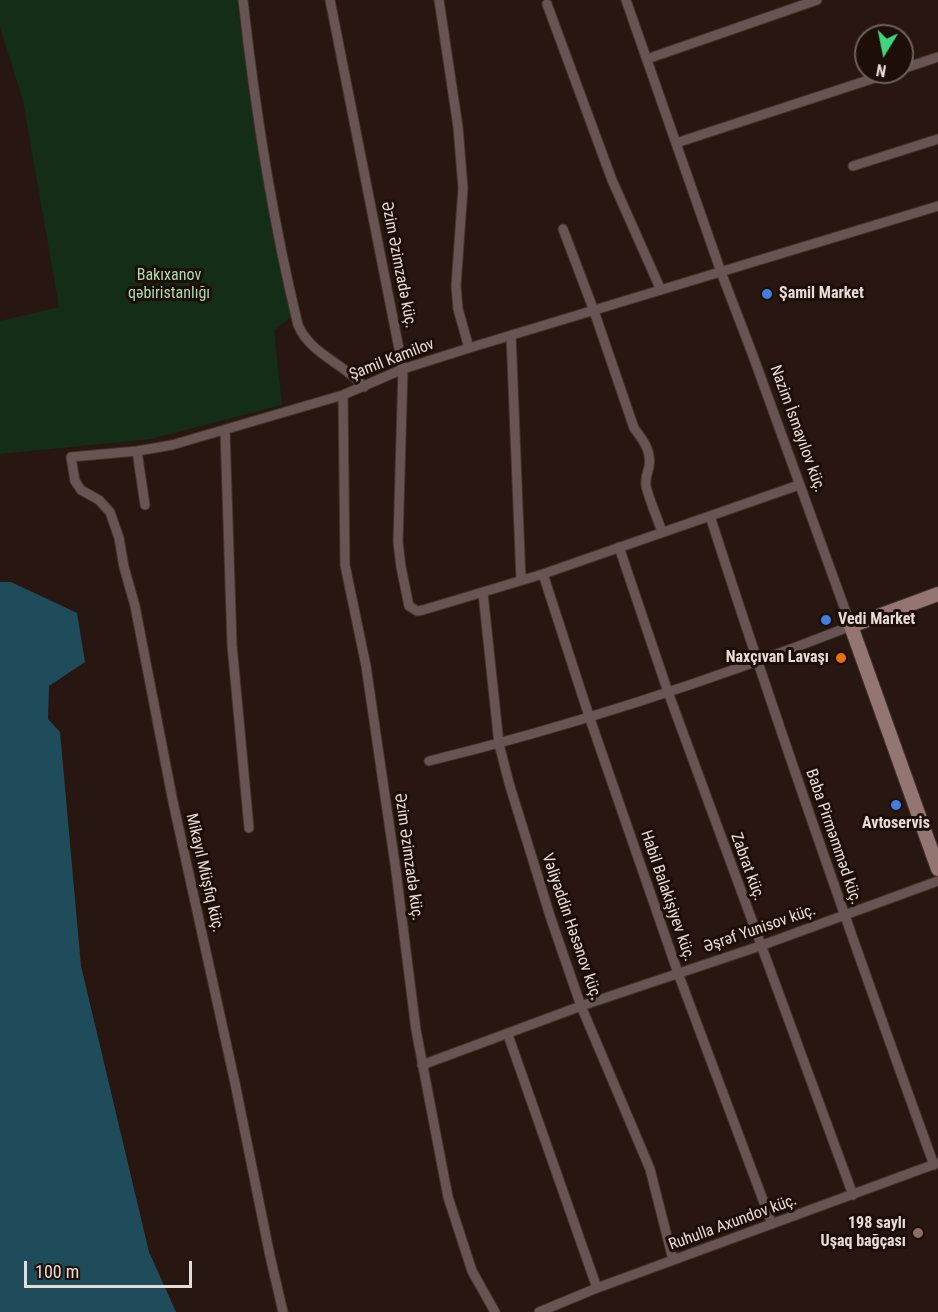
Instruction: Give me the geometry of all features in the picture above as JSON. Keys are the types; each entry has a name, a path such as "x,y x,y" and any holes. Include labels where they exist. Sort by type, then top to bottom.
{"street":[{"path":"243,0 253,93 265,164 298,325 315,349 354,375 364,387"},
{"name":"Əzim Əzimzadə küç.","path":"330,0 403,369 398,542 400,567 409,606 423,610 483,593"},
{"path":"439,0 458,127 463,188 456,286 458,309 469,348"},
{"name":"Nazim İsmayılov küç.","path":"626,0 721,272 938,869"},
{"path":"647,58 817,0"},
{"path":"547,4 612,180 660,288"},
{"path":"914,65 938,57"},
{"path":"676,143 856,84"},
{"path":"853,166 938,139"},
{"name":"Şamil Kamilov","path":"71,457 137,451 172,445 225,430 343,395 403,369 469,348 594,311 660,288 721,272 938,206"},
{"path":"562,229 594,311 634,428 648,449 646,487 663,532"},
{"path":"511,335 521,580"},
{"name":"Əzim Əzimzadə küç.","path":"343,395 345,565 366,666 396,871 416,1030 448,1197 458,1234 477,1283 495,1312"},
{"path":"225,430 232,645 249,828"},
{"path":"137,451 145,505"},
{"name":"Mikayıl Müşfiq küç.","path":"71,457 75,481 81,490 99,500 110,512 119,538 135,606 173,802 283,1312"},
{"path":"483,593 799,485"},
{"name":"Baba Pirməmməd küç.","path":"710,516 757,663 844,915 936,1164"},
{"name":"Zabrat küç.","path":"620,547 668,692 853,1195"},
{"name":"Habil Balakişiyev küç.","path":"543,574 589,716 678,973 772,1224"},
{"name":"Vəliyəddin Həsənov küç.","path":"483,593 499,744 551,919 581,1006 650,1169 673,1260"},
{"path":"429,761 499,744 757,663 938,594"},
{"name":"Əşrəf Yunisov küç.","path":"422,1065 581,1006 760,946 938,880"},
{"path":"508,1035 597,1288"},
{"name":"Ruhulla Axundov küç.","path":"539,1312 597,1288 936,1164"}],"green space":[{"name":"Bakıxanov qəbiristanlığı","path":"0,0 237,0 252,116 291,317 274,330 282,405 151,439 0,454 0,321 59,307 23,101 0,27"}],"water":[{"path":"0,582 11,582 77,613 85,662 49,686 48,719 60,732 81,966 149,1252 176,1312 0,1312"}],"place":[{"name":"Şamil Market","path":"767,294"},
{"name":"Vedi Market","path":"826,620"},
{"name":"Naxçıvan Lavaşı","path":"841,658"},
{"name":"Avtoservis","path":"896,805"},
{"name":"198 saylı Uşaq bağçası","path":"918,1233"}]}
